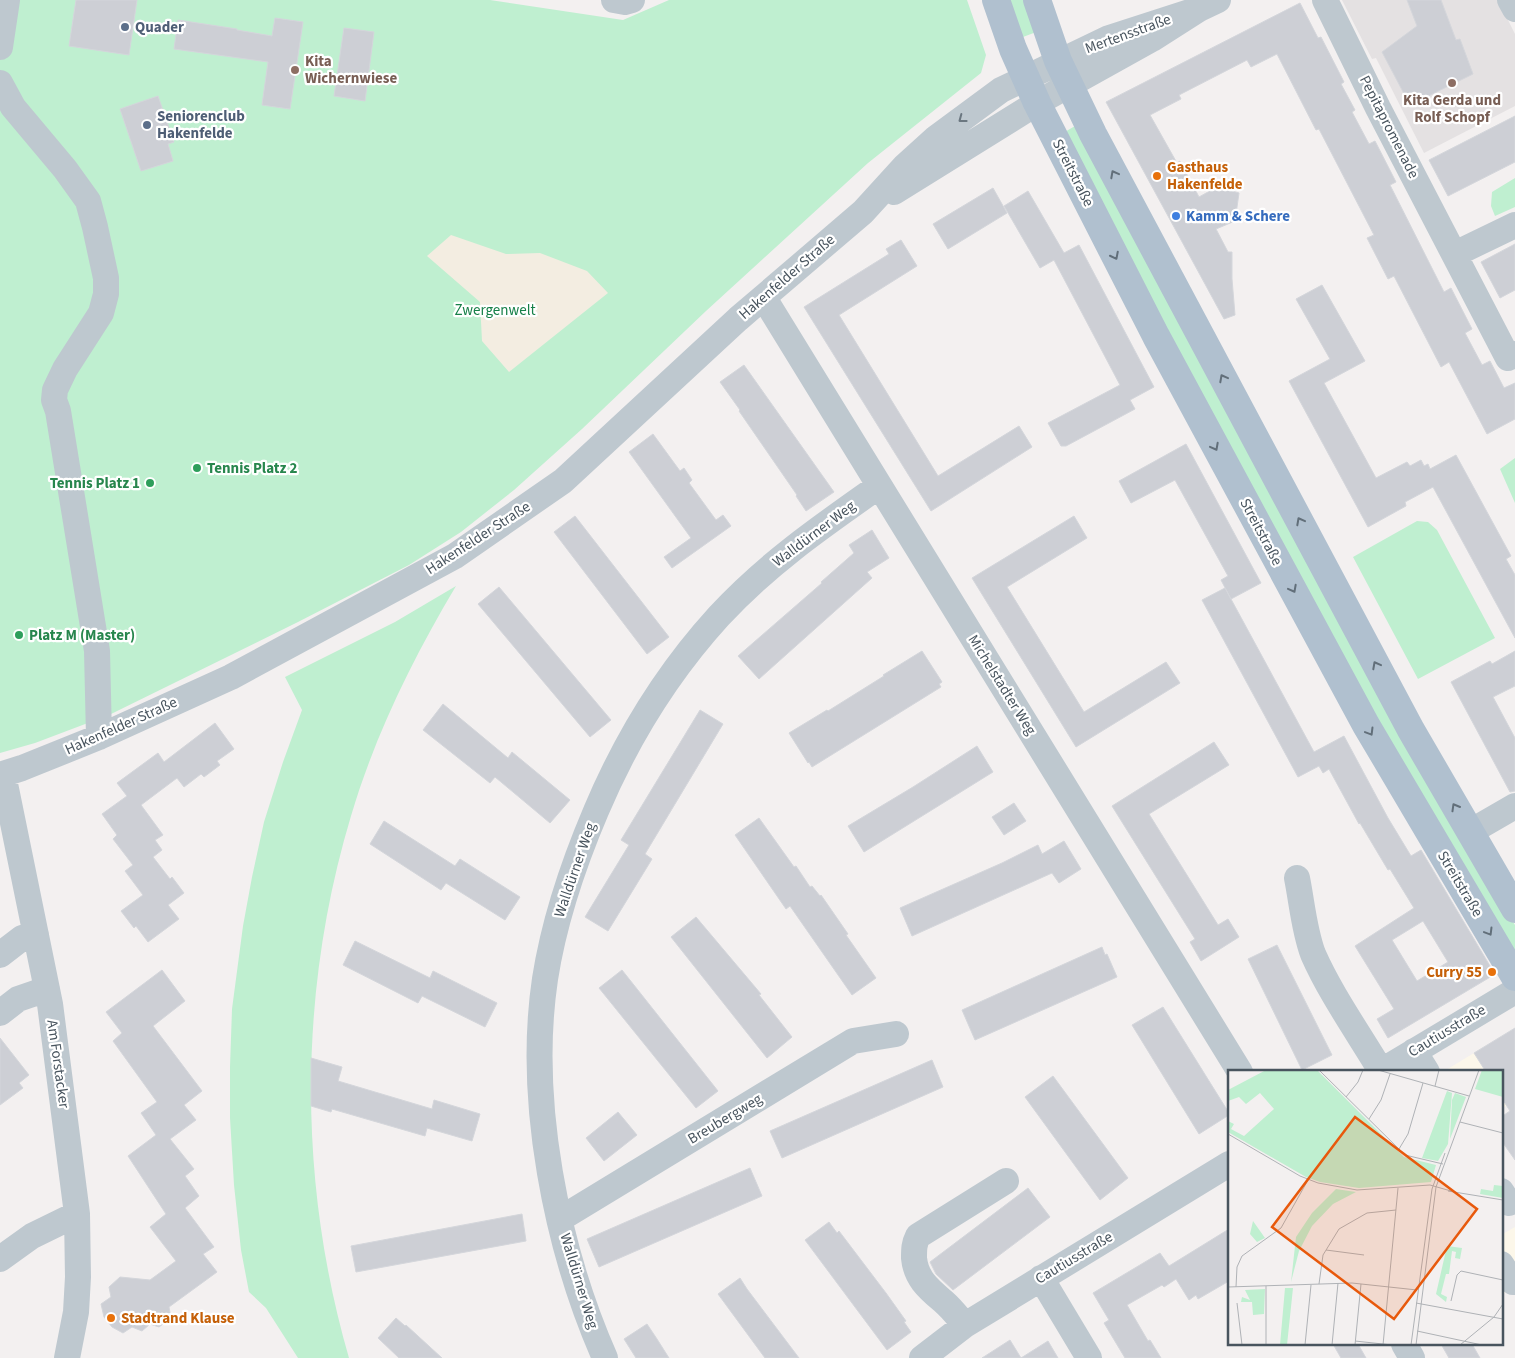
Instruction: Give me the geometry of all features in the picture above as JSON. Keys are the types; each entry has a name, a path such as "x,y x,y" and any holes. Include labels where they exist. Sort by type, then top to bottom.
{"main road":[{"name":"Streitstraße","path":"996,0 1036,103 1156,336 1366,725 1515,977"},
{"path":"1037,0 1064,73 1097,143 1411,730 1515,909"}],"street":[{"path":"0,47 7,0"},
{"path":"614,0 625,2 632,0"},
{"name":"Pepitapromenade","path":"1325,0 1378,108 1508,358 1515,354"},
{"path":"1510,0 1515,9"},
{"name":"Mertensstraße","path":"1064,73 1152,39 1209,5"},
{"name":"Hakenfelder Straße","path":"1,774 22,768 99,737 231,678 455,556 563,481 738,320 863,212 904,167 936,138 1001,90 1025,77 1064,73"},
{"name":"Hakenfelder Straße","path":"863,212 1036,103 1064,73"},
{"path":"0,83 13,107 65,169 88,201 106,278 106,294 101,313 92,330 65,369 55,390 54,400 58,411 97,651 99,737"},
{"path":"1455,254 1515,225"},
{"name":"Michelstadter Weg","path":"764,298 1239,1070"},
{"name":"Walldürner Weg","path":"605,1358 572,1270 549,1164 541,1090 540,1051 545,978 564,896 606,787 646,712 669,679 718,617 743,591 793,547 879,486"},
{"name":"Am Forstacker","path":"1,774 52,1012 78,1214 77,1303 67,1358"},
{"path":"1470,832 1515,806"},
{"path":"1297,878 1307,932 1313,952 1324,977 1380,1070"},
{"path":"0,955 22,938 36,935"},
{"path":"0,1013 18,999 47,989"},
{"name":"Cautiusstraße","path":"1385,1070 1421,1061 1515,991"},
{"name":"Breubergweg","path":"560,1219 852,1041 896,1034"},
{"name":"Cautiusstraße","path":"922,1358 965,1325 1228,1165"},
{"path":"965,1325 953,1311 922,1283 916,1269 914,1245 918,1236 1006,1181"},
{"path":"0,1259 32,1236 78,1214"},
{"path":"1502,1266 1513,1282 1515,1282"},
{"path":"1041,1278 1089,1358"},
{"path":"1405,1346 1412,1358"}],"shaded area":[{"name":"Kita Gerda und Rolf Schopf","path":"1342,0 1498,0 1515,34 1515,106 1424,153 1376,58 1372,59"},
{"path":"1515,1028 1515,1101 1502,1108 1502,1070 1446,1070"},
{"path":"1515,1227 1515,1293 1502,1293 1502,1234"}],"green space":[{"name":"Zwergenwelt","path":"0,0 490,0 623,20 669,0 967,0 986,55 981,73 868,163 706,311 582,429 514,490 461,532 409,565 109,715 35,743 0,753"},
{"path":"1008,0 1032,0 1039,31 1023,37"},
{"path":"1075,126 1479,866 1515,925 1515,959 1392,754 1063,133"},
{"path":"1515,178 1515,207 1495,216 1491,206 1492,192"},
{"path":"1515,458 1515,503 1500,469"},
{"path":"1417,521 1428,522 1437,530 1495,638 1418,679 1353,557"},
{"path":"456,586 410,669 371,756 351,816 334,883 321,950 314,1018 311,1087 313,1156 320,1224 332,1291 349,1358 298,1358 266,1308 249,1292 241,1250 234,1185 230,1118 232,1009 243,926 264,822 302,710 285,677 395,622"}],"sand":[{"path":"451,235 506,254 540,253 587,271 608,293 509,372 482,341 480,302 427,256"}],"building":[{"name":"Quader","path":"76,0 137,0 129,55 69,46"},
{"path":"1407,0 1441,0 1456,40 1460,39 1473,74 1410,105 1382,52 1417,26"},
{"path":"1300,3 1318,38 1321,37 1344,82 1341,84 1355,110 1352,112 1369,144 1375,141 1396,182 1390,185 1444,292 1451,288 1472,329 1465,333 1482,365 1490,361 1504,388 1515,383 1515,419 1487,434 1449,362 1441,367 1394,276 1388,279 1367,238 1374,235 1319,129 1316,130 1277,54 1251,67 1247,60 1179,95 1181,99 1150,115 1177,163 1180,161 1199,197 1226,182 1232,191 1239,193 1235,221 1216,229 1228,252 1232,252 1235,315 1224,319 1106,102"},
{"path":"275,18 303,22 290,109 262,105 268,62 174,49 178,20 272,36"},
{"path":"344,28 374,32 365,101 334,96"},
{"name":"Seniorenclub Hakenfelde","path":"158,96 174,142 168,144 173,161 141,171 120,109"},
{"path":"1515,116 1515,162 1448,196 1429,160"},
{"path":"993,188 1007,213 948,249 933,224"},
{"path":"1028,191 1064,253 1079,245 1154,387 1130,400 1135,409 1066,446 1061,446 1048,423 1120,385 1054,260 1040,268 1004,206"},
{"path":"901,240 917,266 839,315 938,476 1019,426 1032,447 931,511 804,307 889,254 886,249"},
{"path":"1515,244 1515,290 1500,298 1481,262"},
{"path":"1322,285 1365,361 1324,383 1376,478 1407,462 1410,466 1421,460 1424,466 1428,464 1430,469 1456,455 1511,556 1506,559 1515,575 1515,638 1433,487 1405,502 1406,506 1368,527 1289,381 1330,359 1296,299"},
{"path":"744,365 834,492 806,511 720,382"},
{"path":"653,434 680,471 684,468 692,480 689,483 716,520 723,515 731,526 672,568 664,557 691,538 629,452"},
{"path":"1186,444 1261,583 1231,599 1221,580 1228,576 1175,480 1131,503 1119,481"},
{"path":"575,516 669,637 647,654 554,532"},
{"path":"1074,516 1087,538 1007,587 1084,712 1166,662 1180,683 1076,747 972,578"},
{"path":"872,530 889,558 867,572 872,578 759,679 738,656 854,553 849,545"},
{"path":"499,587 611,720 590,737 478,604"},
{"path":"1225,588 1314,752 1344,736 1388,818 1411,856 1421,850 1493,971 1492,976 1388,1038 1377,1019 1394,1009 1355,946 1414,908 1359,824 1329,769 1323,773 1319,766 1298,777 1202,600","holes":["1423,921 1448,962 1417,981 1392,940"]},
{"path":"922,651 942,682 939,684 941,687 812,767 789,733 828,711"},
{"path":"1515,651 1515,686 1493,697 1515,738 1515,791 1510,792 1451,682 1490,661 1492,664"},
{"path":"443,704 508,758 512,752 570,800 550,823 495,777 490,783 423,730"},
{"path":"700,710 723,724 645,854 652,859 608,931 585,917 629,845 621,840"},
{"path":"215,723 234,749 217,761 220,765 204,777 201,774 184,787 177,778 141,805 163,835 155,840 162,850 153,857 184,893 168,905 179,919 148,942 121,911 143,895 125,871 133,865 113,839 117,835 102,814 127,796 117,783 158,753 164,762"},
{"path":"1214,742 1229,765 1149,814 1218,925 1228,919 1239,937 1201,961 1190,942 1195,939 1112,806"},
{"path":"977,746 993,772 864,852 848,826"},
{"path":"1014,803 1026,821 1004,835 992,817"},
{"path":"759,818 810,887 812,886 821,895 876,978 852,995 790,906 786,909 735,835"},
{"path":"384,821 455,866 460,859 520,897 505,920 446,883 441,890 370,844"},
{"path":"1064,841 1081,869 1059,883 1052,873 912,936 900,908 1038,845 1042,854"},
{"path":"696,917 761,994 759,995 792,1037 767,1058 671,937"},
{"path":"355,941 430,978 433,971 497,1003 485,1027 422,996 418,1003 343,965"},
{"path":"1277,945 1332,1055 1302,1070 1248,959"},
{"path":"1102,947 1117,977 975,1040 962,1010"},
{"path":"162,970 185,1001 153,1026 202,1091 184,1105 196,1120 170,1139 194,1169 185,1176 199,1196 185,1208 214,1247 203,1254 217,1272 169,1307 171,1318 159,1327 150,1324 142,1331 132,1327 123,1333 112,1327 104,1317 101,1304 111,1297 109,1287 120,1277 150,1280 176,1261 150,1227 166,1214 128,1156 156,1135 141,1113 157,1102 113,1041 122,1033 106,1012"},
{"path":"622,970 718,1091 696,1108 599,988"},
{"path":"1163,1007 1228,1111 1228,1116 1199,1134 1132,1025"},
{"path":"1515,1028 1515,1160 1502,1141 1502,1116 1510,1111 1502,1099 1502,1070 1485,1070 1474,1053"},
{"path":"0,1038 29,1075 19,1083 23,1088 0,1105"},
{"path":"311,1058 342,1067 338,1081 432,1109 434,1100 480,1114 472,1141 427,1128 425,1136 332,1109 331,1112 311,1106"},
{"path":"932,1060 943,1087 782,1158 770,1131"},
{"path":"1053,1076 1128,1178 1100,1200 1025,1097"},
{"path":"618,1112 637,1135 604,1161 586,1138"},
{"path":"750,1168 762,1196 599,1267 587,1239"},
{"path":"1028,1188 1050,1217 953,1290 936,1274 930,1262"},
{"path":"522,1214 526,1241 356,1272 351,1246"},
{"path":"829,1222 837,1233 839,1231 886,1293 906,1321 904,1322 911,1332 887,1350 805,1240"},
{"path":"1228,1230 1228,1282 1198,1299 1196,1295 1189,1300 1176,1279 1127,1305 1148,1341 1150,1340 1161,1358 1125,1358 1104,1323 1109,1320 1093,1293 1160,1253 1169,1266"},
{"path":"740,1278 799,1358 765,1358 718,1294"},
{"path":"396,1318 442,1358 399,1358 378,1338"},
{"path":"647,1324 669,1358 636,1358 624,1339"},
{"path":"1010,1340 1021,1358 982,1358"},
{"path":"1048,1341 1058,1358 1021,1358"},
{"path":"1334,1346 1359,1346 1366,1358 1341,1358"},
{"path":"1442,1346 1473,1346 1480,1358 1449,1358"}],"place":[{"name":"Quader","path":"125,27"},
{"name":"Kita Wichernwiese","path":"295,70"},
{"name":"Kita Gerda und Rolf Schopf","path":"1452,83"},
{"name":"Seniorenclub Hakenfelde","path":"147,125"},
{"name":"Gasthaus Hakenfelde","path":"1157,176"},
{"name":"Kamm & Schere","path":"1176,216"},
{"name":"Tennis Platz 2","path":"197,468"},
{"name":"Tennis Platz 1","path":"150,483"},
{"name":"Platz M (Master)","path":"19,635"},
{"name":"Curry 55","path":"1492,972"},
{"name":"Stadtrand Klause","path":"111,1318"}]}
